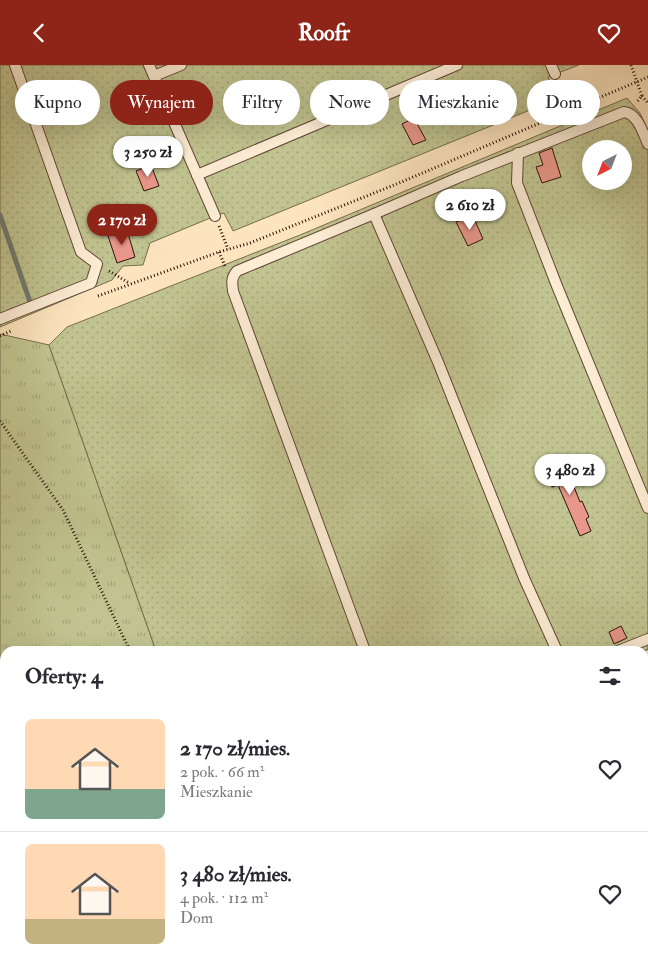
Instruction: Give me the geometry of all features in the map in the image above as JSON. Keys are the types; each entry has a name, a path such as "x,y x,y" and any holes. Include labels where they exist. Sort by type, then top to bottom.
{"lane":[{"path":"0,319 90,283 97,264 81,252 15,65"},
{"path":"149,65 215,216"},
{"path":"154,76 181,65"},
{"path":"197,175 457,65"},
{"path":"363,646 232,291 233,276 237,271 518,153 632,109 648,144"},
{"path":"518,153 517,183 648,508"},
{"path":"374,214 438,362 524,578 555,646"},
{"path":"630,646 648,639"}],"path":[{"path":"631,65 642,96 648,103"},
{"path":"94,297 228,249 250,243 399,183 648,77"},
{"path":"632,109 642,96"},
{"path":"215,216 228,249"},
{"path":"116,275 129,284"},
{"path":"0,336 14,329"},
{"path":"0,421 63,510 128,646"}],"green space":[{"path":"0,65 579,65 548,77 549,80 527,80 527,111 517,115 517,80 399,80 399,125 493,125 233,231 224,213 215,216 150,243 143,265 123,266 112,280 0,327"},
{"path":"627,98 640,113 648,131 648,646 154,646 49,345 67,327 300,235 563,125 600,125 600,109"},
{"path":"0,334 49,345 154,646 0,646"}],"building":[{"path":"403,125 418,125 426,140 413,145"},
{"path":"552,148 561,177 542,183 536,167 543,165 539,153"},
{"path":"151,165 159,186 144,191 136,171"},
{"path":"473,216 483,239 468,246 456,222"},
{"path":"127,230 135,257 117,263 108,236"},
{"path":"564,462 580,502 582,501 589,517 586,519 591,531 580,536 558,485 552,487 545,469"},
{"path":"621,626 627,638 614,644 609,632"}],"waterway":[{"path":"0,215 30,302"}]}
